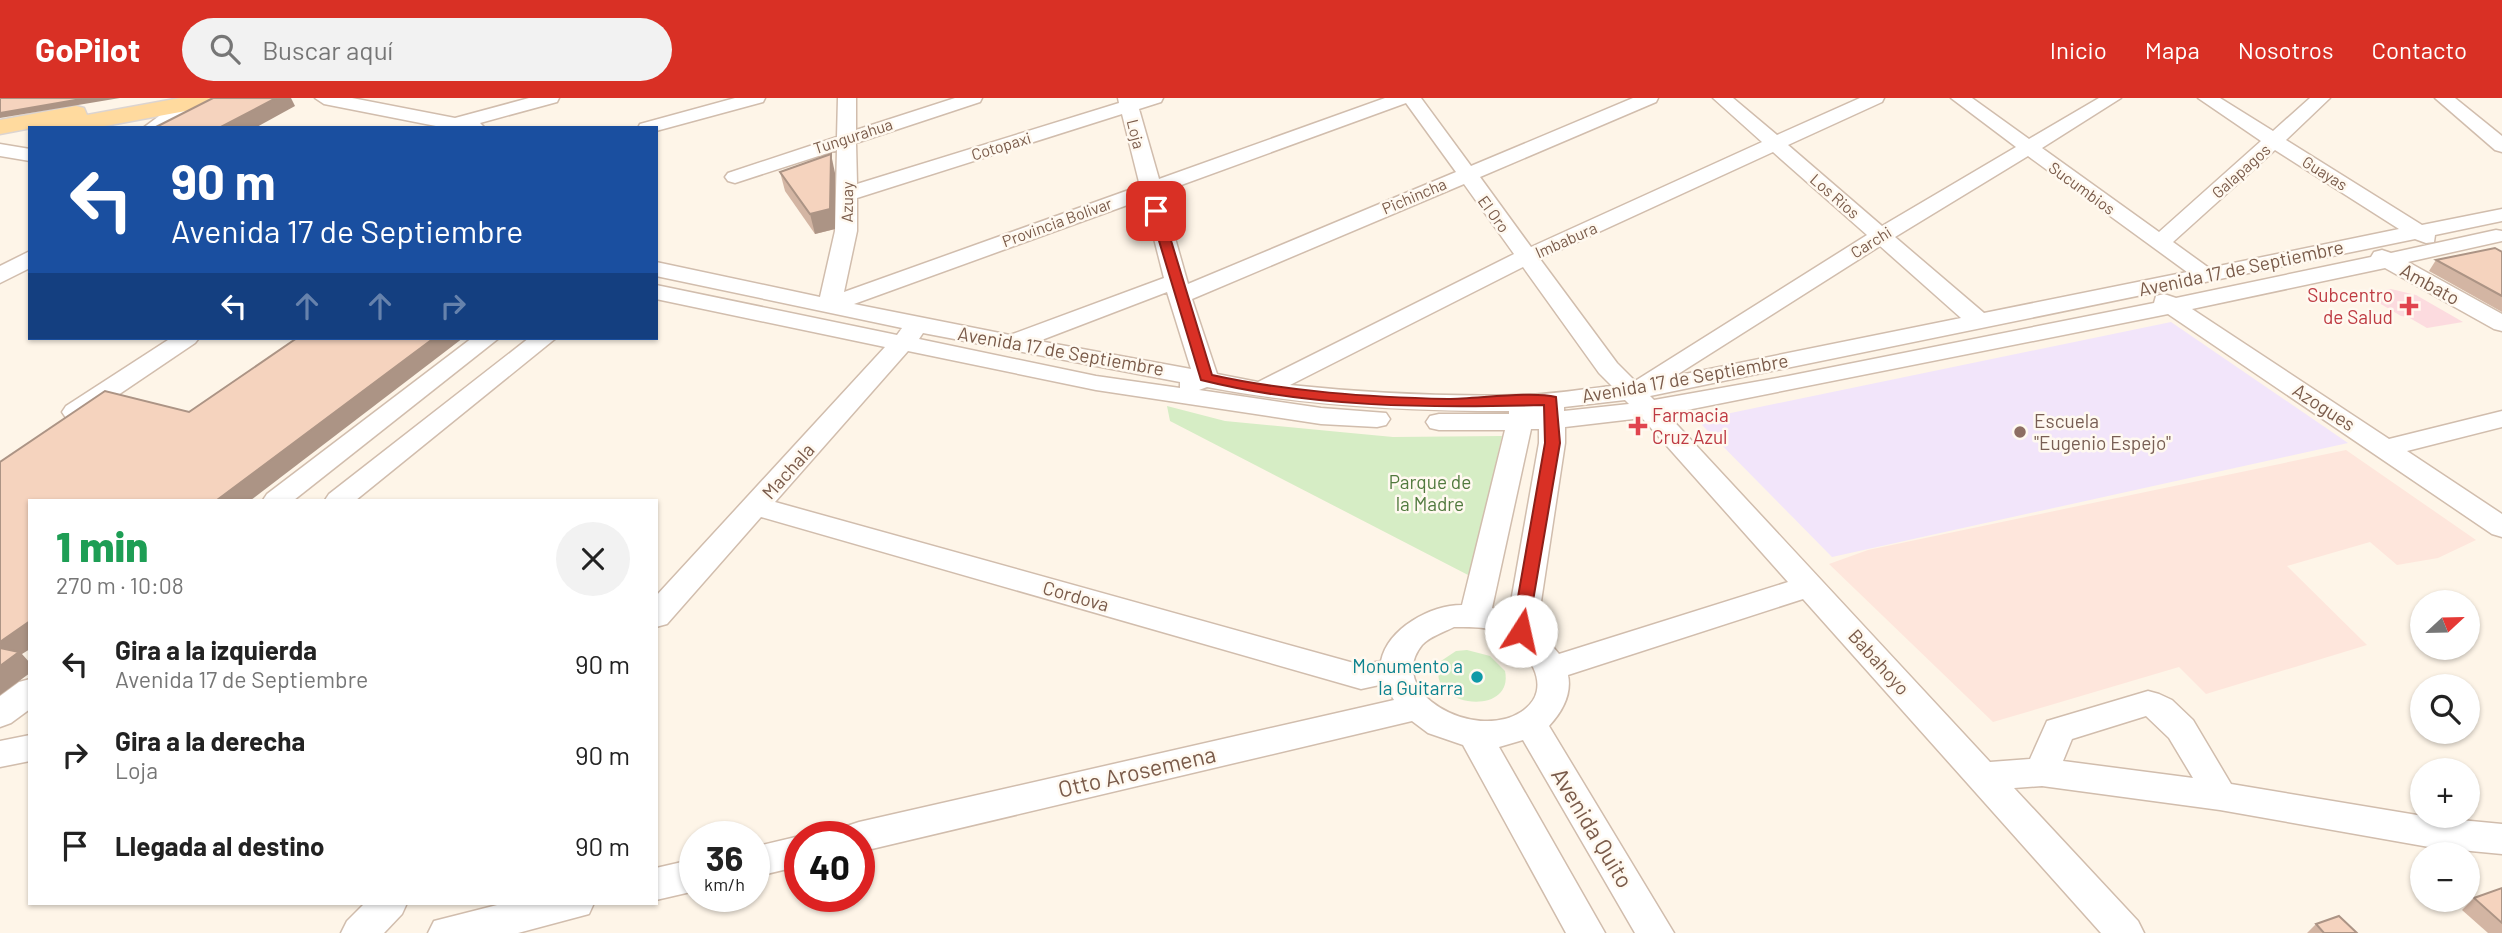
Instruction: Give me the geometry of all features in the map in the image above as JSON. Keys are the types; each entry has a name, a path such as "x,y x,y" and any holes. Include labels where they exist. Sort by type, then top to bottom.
{"main road":[{"path":"0,127 162,98"},
{"path":"75,126 218,98"},
{"path":"0,139 28,132"}],"street":[{"path":"324,98 466,126"},
{"path":"455,124 550,98"},
{"path":"654,126 756,98"},
{"name":"Azuay","path":"830,305 846,232 847,98"},
{"name":"Tungurahua","path":"735,177 973,98"},
{"name":"Cotopaxi","path":"847,194 1128,102 1154,98"},
{"name":"Provincia Bolivar","path":"830,305 1402,98"},
{"name":"El Oro","path":"1412,98 1608,368 1641,401"},
{"name":"Pichincha","path":"1012,343 1178,289 1649,98"},
{"name":"Los Rios","path":"1722,98 1979,321"},
{"name":"Imbabura","path":"1261,390 1526,257 1875,98"},
{"name":"Sucumbios","path":"1960,98 2206,276"},
{"name":"Carchi","path":"1641,401 1881,236 2112,98"},
{"name":"Guayas","path":"2207,98 2444,248"},
{"name":"Galapagos","path":"2159,243 2321,98"},
{"path":"2444,98 2502,146"},
{"path":"0,116 21,109 74,99"},
{"name":"Loja","path":"1128,102 1178,289 1206,377"},
{"path":"155,126 189,103"},
{"path":"362,122 382,111"},
{"path":"0,150 28,155"},
{"path":"0,169 28,173"},
{"name":"Avenida 17 de Septiembre","path":"1641,401 1979,321 2502,215"},
{"name":"Avenida 17 de Septiembre","path":"658,269 830,305 911,334 1096,383 1321,416 1522,413 1641,401 2173,307 2502,234"},
{"name":"Ambato","path":"2358,244 2502,324"},
{"path":"0,276 28,259"},
{"name":"Azogues","path":"2144,289 2502,527"},
{"name":"Avenida 17 de Septiembre","path":"658,292 911,334 1012,343 1206,377 1261,390 1522,413"},
{"name":"Machala","path":"658,614 911,334"},
{"path":"55,425 184,340"},
{"path":"278,499 484,340"},
{"path":"308,477 343,497 541,340"},
{"path":"1174,395 1206,377"},
{"name":"Babahoyo","path":"1641,401 2125,933"},
{"path":"1521,631 1552,443 1552,411"},
{"path":"1475,616 1522,413"},
{"path":"2386,448 2502,419"},
{"path":"334,456 375,470"},
{"name":"Cordova","path":"756,506 1361,677 1396,670"},
{"path":"1552,668 1810,586"},
{"path":"1450,616 1475,616 1506,623 1521,631 1540,648 1552,668 1555,681 1548,705 1530,723 1494,734 1474,734 1441,726 1415,708 1402,690 1396,670 1399,652 1410,635 1428,623 1450,616"},
{"path":"0,714 28,693"},
{"path":"2042,772 2059,730 2148,703 2161,706 2175,718 2220,796"},
{"name":"Otto Arosemena","path":"875,833 1415,708"},
{"name":"Avenida Quito","path":"1530,723 1655,933"},
{"path":"1474,734 1586,933"},
{"path":"0,754 28,748"},
{"path":"1983,775 2042,772 2220,796 2429,832 2502,839"},
{"path":"658,884 679,879"},
{"path":"360,933 386,905"},
{"path":"447,933 567,905"}],"shaded area":[{"name":"Subcentro de Salud","path":"2391,289 2416,295 2463,322 2427,328 2364,294"},
{"name":"Escuela \"Eugenio Espejo\"","path":"2171,322 2348,443 1832,557 1697,420"},
{"path":"2346,450 2476,540 2438,558 2397,565 2370,542 2287,566 2367,645 2206,694 2179,667 1993,722 1829,564 1868,550"}],"green space":[{"name":"Parque de la Madre","path":"1167,406 1225,421 1393,437 1502,436 1470,576 1170,421"},
{"path":"1467,650 1490,656 1505,671 1504,686 1496,696 1484,701 1469,701 1455,697 1444,689 1438,677 1441,661 1456,651"}],"building":[{"path":"0,98 87,98 0,113"},
{"path":"213,98 276,98 223,126 158,126"},
{"path":"831,154 830,209 810,214 780,172"},
{"path":"2495,248 2502,252 2502,296 2436,260"},
{"path":"294,340 431,340 218,499 28,499 28,622 0,642 0,462 105,391 189,412"},
{"path":"0,648 19,652 0,666"},
{"path":"2502,888 2502,923 2480,903 2480,896"},
{"path":"2339,916 2357,933 2324,933 2316,924"}],"place":[{"name":"Subcentro de Salud","path":"2409,306"},
{"name":"Farmacia Cruz Azul","path":"1638,426"},
{"name":"Escuela \"Eugenio Espejo\"","path":"2020,432"},
{"name":"Monumento a la Guitarra","path":"1477,677"}],"route":[{"path":"1156,211 1206,377 1261,390 1364,400 1524,403 1551,400 1552,443 1521,631"}]}
